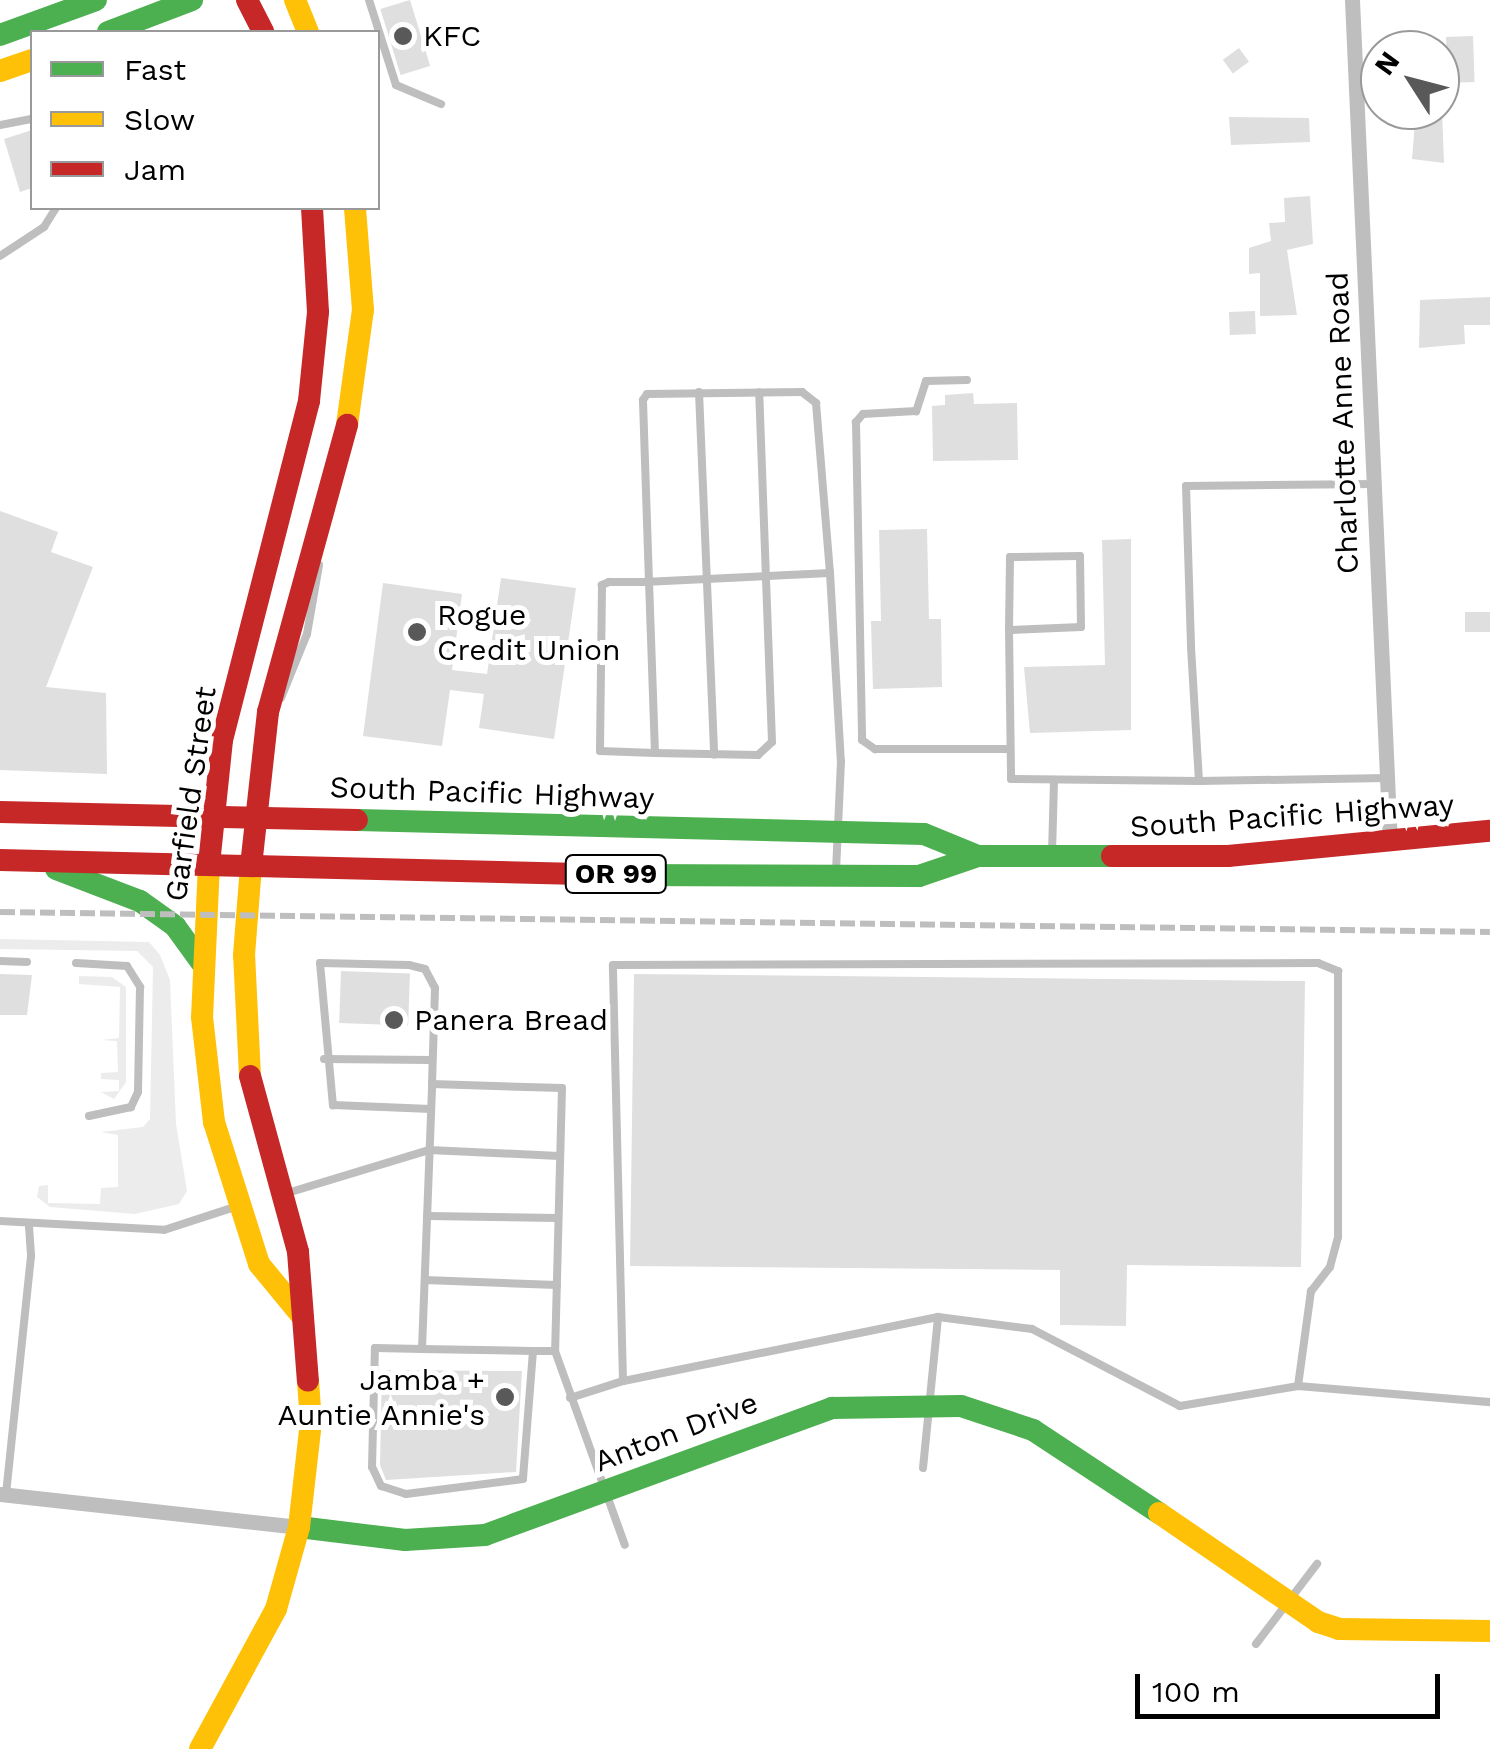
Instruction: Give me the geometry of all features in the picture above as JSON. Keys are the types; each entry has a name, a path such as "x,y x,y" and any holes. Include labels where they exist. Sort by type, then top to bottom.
{"main road":[{"path":"0,34 96,0"},
{"path":"113,30 192,0"},
{"path":"247,0 262,30"},
{"path":"295,0 307,30"},
{"path":"0,72 30,61"},
{"name":"Garfield Street","path":"301,1315 259,1264 238,1206 206,1074 201,962 213,818 247,627 290,492 309,400 318,312 312,210"},
{"path":"200,1749 254,1661 299,1527 311,1422 298,1252 262,1136 245,1027 251,866 268,712 354,399 363,310 355,210"},
{"name":"South Pacific Highway","path":"0,812 924,834 978,856"},
{"name":"South Pacific Highway","path":"0,860 428,874 919,876 978,856 1228,856 1490,831"},
{"path":"33,860 140,901 176,926 201,962"},
{"name":"Anton Drive","path":"299,1527 353,1537 449,1540 485,1535 832,1408 929,1403 968,1406 1033,1430 1318,1622 1339,1629 1490,1631"}],"street":[{"name":"Charlotte Anne Road","path":"1352,0 1390,843"},
{"name":"Anton Drive","path":"3,1494 299,1527"}],"lane":[{"path":"369,0 379,30"},
{"path":"380,35 396,85 441,104"},
{"path":"0,125 30,119"},
{"path":"0,256 44,227 55,210"},
{"path":"967,380 926,381 916,411 863,414 856,422 862,740 875,750 1008,748"},
{"path":"655,753 643,400 654,392 802,392 816,403 830,574 841,761 836,875"},
{"path":"700,392 714,755"},
{"path":"759,392 766,576 772,742 758,755 608,753 597,742 597,593 608,582 649,582 766,576 830,574"},
{"path":"1199,781 1186,486 1374,484"},
{"path":"1008,630 1081,627 1080,556 1010,557 1008,630 1010,779 1054,782 1386,778"},
{"path":"1052,858 1054,782"},
{"path":"0,961 26,962"},
{"path":"422,1349 425,1280 432,1084 432,1060 435,988 425,969 320,962 324,1059 333,1105 431,1109"},
{"path":"76,963 127,966 140,987 138,1092 131,1106 89,1116"},
{"path":"623,1381 613,966 1327,964 1343,983 1338,1237 1330,1267 1311,1291 1298,1386"},
{"path":"324,1059 432,1060"},
{"path":"432,1084 562,1088 555,1351 626,1545"},
{"path":"280,1196 429,1150 560,1156"},
{"path":"0,1221 164,1230 238,1206"},
{"path":"427,1216 558,1218"},
{"path":"3,1494 32,1255 29,1224"},
{"path":"425,1280 556,1285"},
{"path":"570,1398 623,1381 938,1317 1032,1329 1180,1406 1298,1386 1490,1402"},
{"path":"923,1468 938,1317"},
{"path":"533,1351 524,1479 406,1494 382,1486 372,1467 375,1348 555,1351"},
{"path":"1256,1644 1317,1564"}],"shaded area":[{"path":"0,939 149,942 160,955 170,980 176,1124 187,1191 179,1204 135,1214 50,1207 37,1197 39,1186 48,1185 48,1203 100,1204 101,1188 118,1187 118,1135 101,1132 143,1127 150,1119 153,967 137,951 0,949"},
{"path":"79,976 112,977 126,987 126,1082 114,1099 101,1092 119,1091 119,1080 101,1079 101,1073 118,1072 117,1041 102,1040 119,1038 120,987 79,984"}],"building":[{"name":"KFC","path":"410,0 430,66 401,75 380,9"},
{"path":"1460,36 1473,36 1475,82 1460,82"},
{"path":"1239,48 1249,62 1233,74 1223,60"},
{"path":"1229,117 1309,118 1310,142 1231,145"},
{"path":"1414,130 1443,130 1444,163 1412,159"},
{"path":"30,131 30,189 20,192 4,139"},
{"path":"1310,196 1313,244 1287,250 1297,315 1260,316 1260,273 1249,274 1249,248 1271,241 1269,223 1285,222 1284,198"},
{"path":"1490,297 1490,325 1464,325 1465,344 1419,348 1420,300"},
{"path":"1255,311 1256,334 1230,335 1229,312"},
{"path":"973,393 974,404 1017,403 1018,460 933,461 932,406 945,405 945,395"},
{"path":"0,511 58,532 51,552 93,567 46,687 106,693 107,774 0,770"},
{"path":"927,529 929,619 941,619 942,687 873,689 871,621 881,621 879,530"},
{"path":"1131,539 1131,730 1030,733 1024,667 1105,665 1102,540"},
{"name":"Rogue Credit Union","path":"501,578 576,588 554,739 479,728 484,694 450,690 442,746 363,736 383,583 462,594 452,670 487,674"},
{"path":"1465,612 1490,612 1490,632 1465,632"},
{"path":"341,971 410,973 408,1025 339,1023"},
{"path":"0,974 32,975 27,1015 0,1015"},
{"path":"634,974 1305,981 1301,1267 1127,1265 1126,1326 1060,1325 1060,1270 630,1266"},
{"path":"382,1370 522,1371 516,1472 386,1480 380,1465"}],"railway":[{"path":"0,912 1490,932"}],"traffic: fast":[{"path":"0,35 96,0"},
{"path":"113,30 192,0"},
{"path":"357,820 924,834 978,856"},
{"path":"622,875 919,876 978,856 1112,856"},
{"path":"56,869 140,901 175,926 201,962"},
{"path":"299,1527 405,1540 485,1535 832,1408 961,1406 1033,1430 1159,1513"}],"traffic: slow":[{"path":"295,0 307,30"},
{"path":"0,71 30,61"},
{"path":"347,425 363,310 355,210"},
{"path":"209,864 202,1017 214,1122 259,1264 301,1315"},
{"path":"250,1076 244,955 251,866"},
{"path":"200,1749 276,1609 299,1527 311,1422 308,1381"},
{"path":"1159,1513 1318,1622 1339,1629 1490,1631"}],"traffic: jam":[{"path":"247,0 262,30"},
{"path":"209,864 222,740 309,401 318,312 312,210"},
{"path":"251,866 268,712 347,425"},
{"path":"0,812 357,820"},
{"path":"1112,856 1228,856 1490,831"},
{"path":"0,860 622,875"},
{"path":"250,1076 298,1252 308,1381"}],"place":[{"name":"KFC","path":"403,36"},
{"name":"Rogue Credit Union","path":"417,632"},
{"name":"Panera Bread","path":"394,1020"},
{"name":"Jamba + Auntie Annie's","path":"505,1397"}]}
